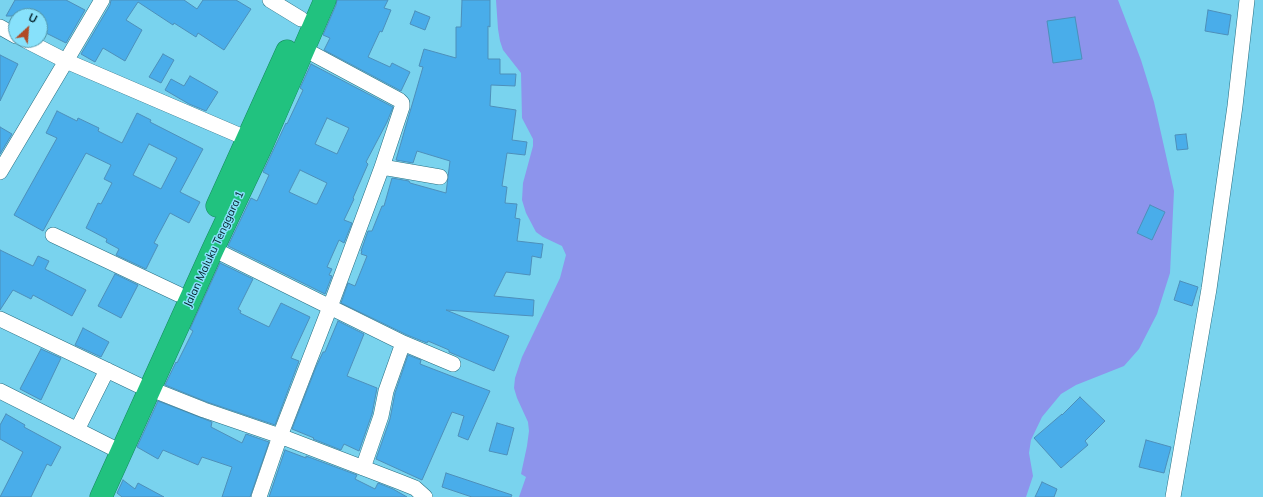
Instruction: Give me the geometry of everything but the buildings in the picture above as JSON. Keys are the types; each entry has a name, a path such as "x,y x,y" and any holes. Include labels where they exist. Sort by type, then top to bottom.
{"highway":[{"name":"Jalan Maluku Tenggara 1","path":"102,497 178,294 254,142 304,50 325,0"},
{"name":"Jalan Maluku Tenggara 1","path":"87,497 111,447 144,387 213,249 305,10"}],"street":[{"path":"0,172 102,0"},
{"path":"270,0 305,10"},
{"path":"1173,497 1209,289 1236,106 1247,0"},
{"path":"41,48 66,61 254,142"},
{"path":"259,497 280,436 382,167 402,107 402,103 399,100 304,50"},
{"path":"382,167 440,177"},
{"path":"53,235 178,294"},
{"path":"213,249 403,343 452,364"},
{"path":"0,319 144,387 204,410 280,436 363,468 414,488 425,497"},
{"path":"363,468 381,416 386,391 403,343"},
{"path":"77,430 107,370"},
{"path":"0,391 111,447"}],"water":[{"path":"496,0 1118,0 1141,60 1154,102 1174,191 1170,273 1157,314 1139,349 1124,366 1076,385 1061,394 1042,417 1031,440 1029,453 1033,476 1026,497 519,497 526,477 521,474 529,431 528,422 514,388 515,378 522,357 560,278 566,255 562,246 536,232 526,213 522,200 523,183 533,146 533,139 522,118 521,73 503,50 500,41"}]}
